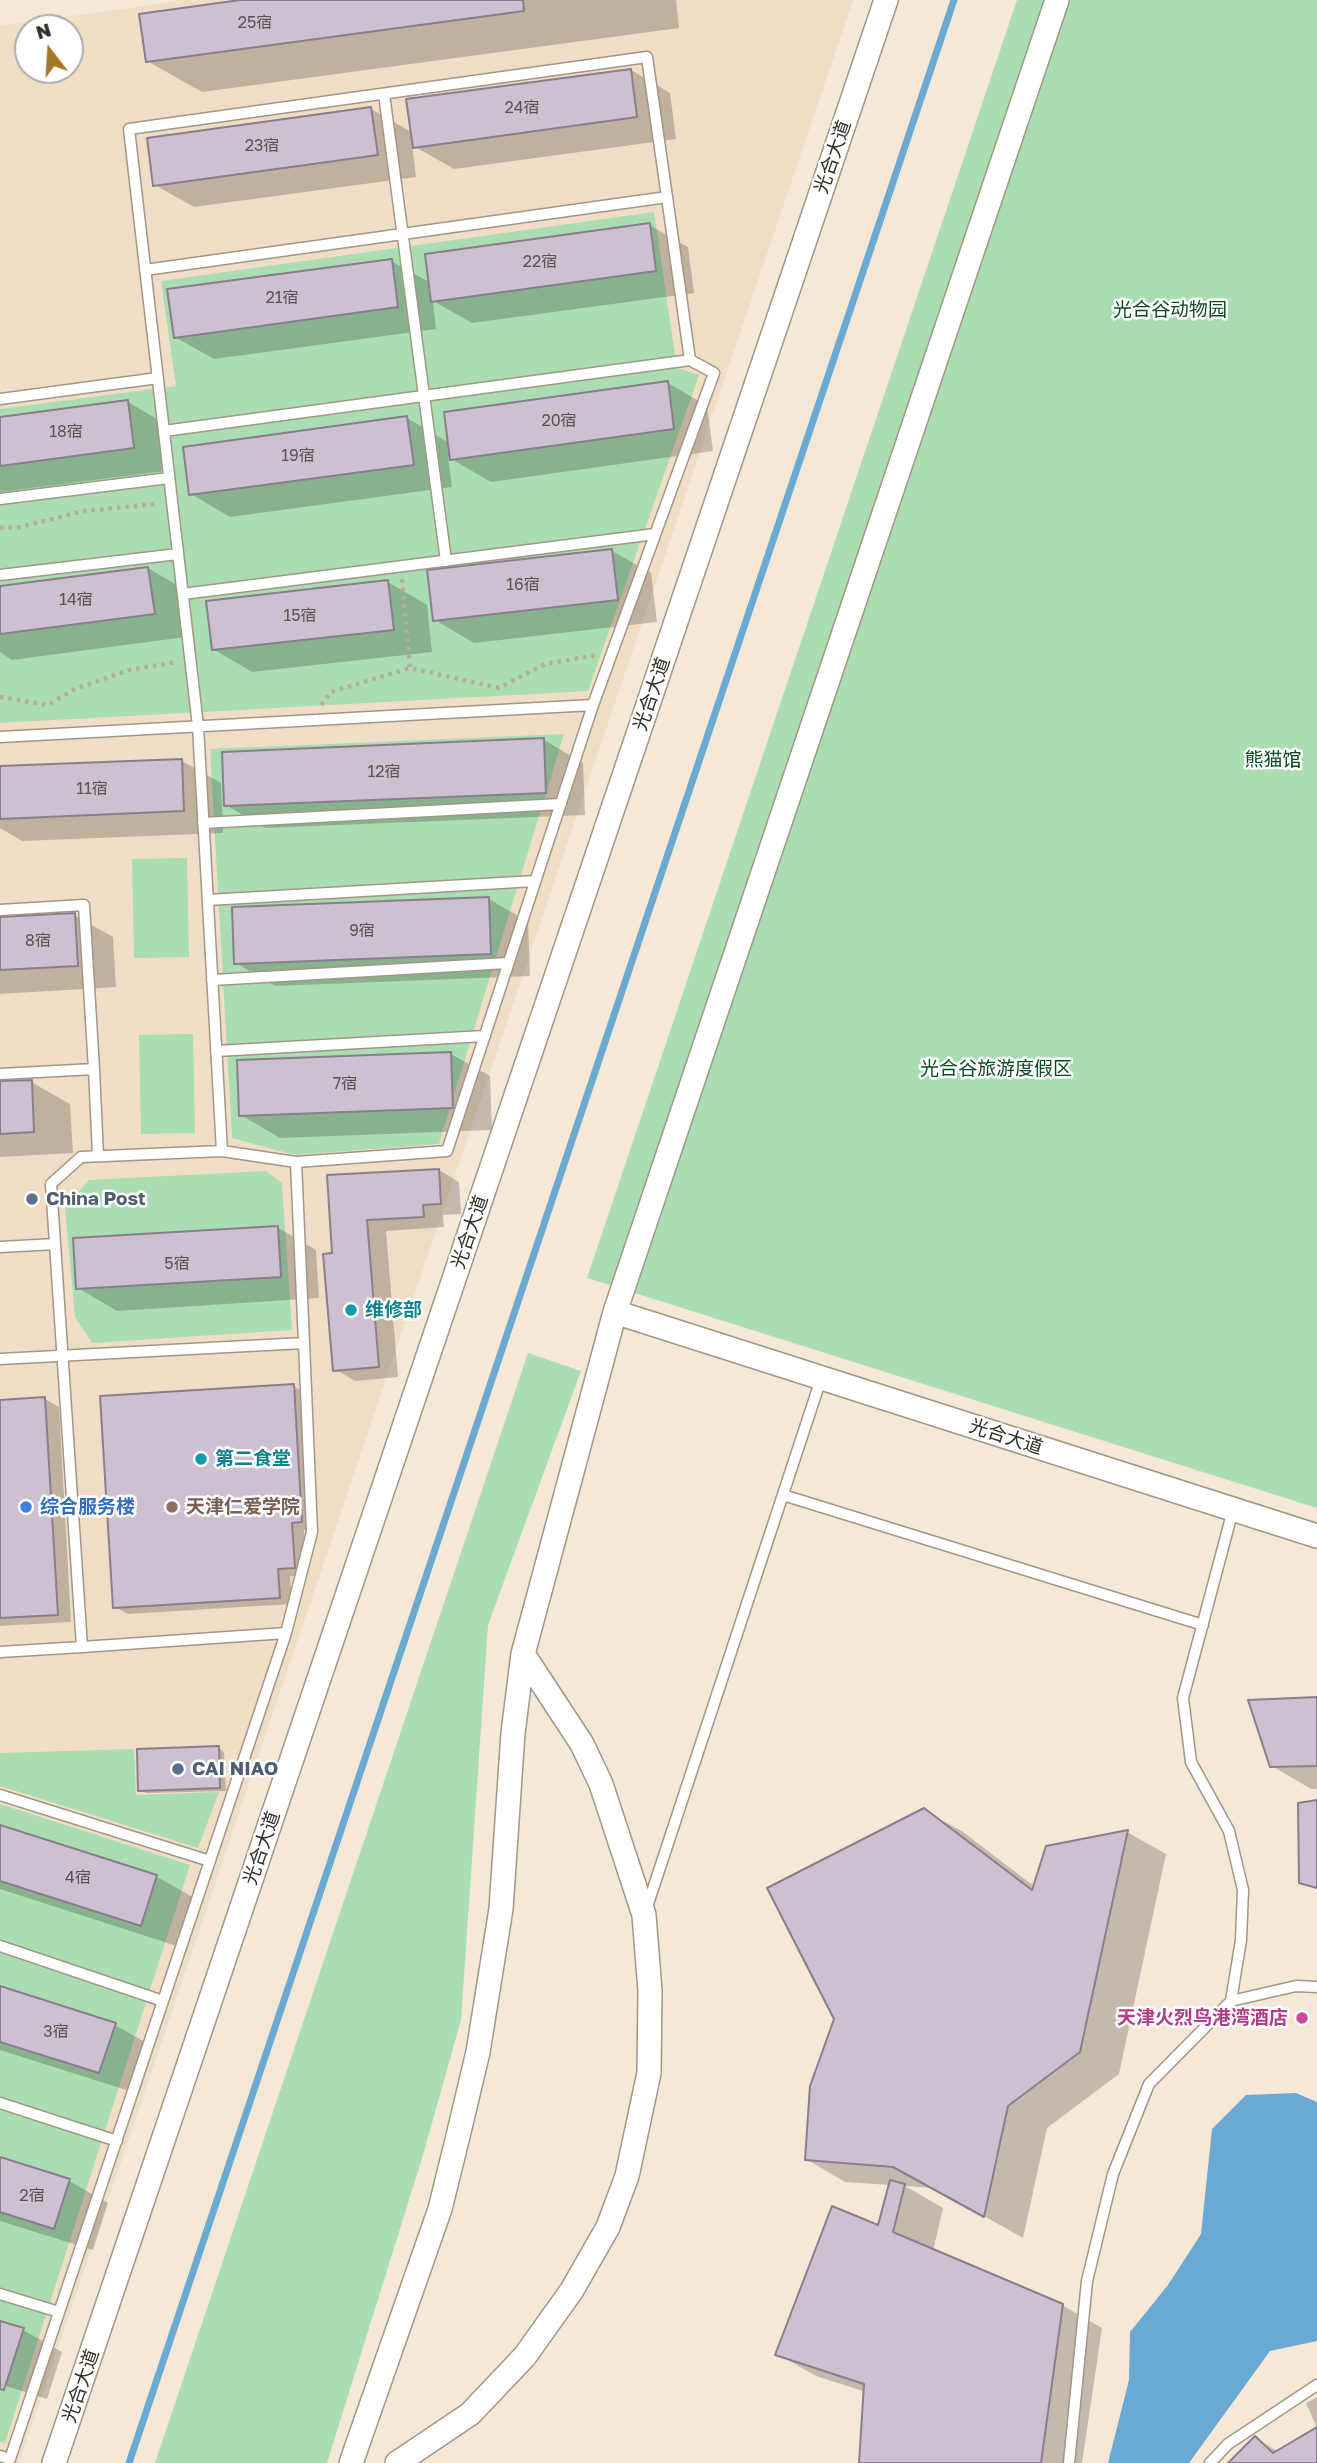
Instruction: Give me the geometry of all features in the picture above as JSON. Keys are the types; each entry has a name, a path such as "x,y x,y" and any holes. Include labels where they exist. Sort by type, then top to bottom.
{"street":[{"name":"光合大道","path":"54,2463 886,0"},
{"path":"351,2463 440,2209 478,2052 501,1909 513,1733 523,1654 615,1312 1057,0"},
{"name":"光合大道","path":"615,1312 1317,1536"},
{"path":"397,2463 470,2414 525,2356 572,2290 608,2227 627,2176 649,2074 650,1991 644,1915 601,1784 582,1744 523,1654"}],"lane":[{"path":"222,1151 198,726 129,129 647,57 690,360"},
{"path":"384,94 400,234 446,561"},
{"path":"145,270 667,197"},
{"path":"82,1647 51,1184 81,1157 222,1151 296,1162 447,1151 593,705 714,373 690,360 164,431"},
{"path":"0,399 158,378"},
{"path":"0,499 169,478"},
{"path":"183,594 655,534"},
{"path":"0,575 178,554"},
{"path":"0,737 593,705"},
{"path":"203,823 561,804"},
{"path":"208,900 535,881"},
{"path":"0,910 85,905 98,1156"},
{"path":"212,981 509,963"},
{"path":"216,1051 485,1036"},
{"path":"0,1073 94,1069"},
{"path":"0,2456 10,2459 286,1633 312,1532 296,1162"},
{"path":"0,1247 55,1244"},
{"path":"0,1359 304,1343"},
{"path":"644,1915 821,1379"},
{"path":"783,1495 1203,1625"},
{"path":"1231,2001 1241,1940 1243,1889 1229,1831 1191,1762 1183,1698 1233,1510"},
{"path":"0,1652 286,1633"},
{"path":"0,1795 210,1861"},
{"path":"0,1946 163,2001"},
{"path":"1069,2463 1087,2281 1113,2174 1149,2084 1231,2001 1296,1986 1317,1987"},
{"path":"0,2103 117,2141"},
{"path":"0,2294 59,2312"},
{"path":"1210,2463 1228,2444 1317,2385"}],"path":[{"path":"0,528 20,527 84,511 172,503"},
{"path":"401,568 410,668"},
{"path":"310,720 331,692 410,668 499,688 545,664 612,652"},
{"path":"0,697 48,705 75,689 129,670 190,659"}],"shaded area":[{"name":"天津仁爱学院","path":"186,0 853,0 19,2463 0,2463 0,26 14,24 14,84 84,84 84,14"}],"green space":[{"name":"光合谷旅游度假区","path":"1017,0 1317,0 1317,1508 587,1278"},
{"path":"654,212 677,368 699,375 588,691 0,723 0,409 176,386 161,281"},
{"path":"564,734 439,1144 295,1155 232,1138 210,749"},
{"path":"187,858 189,957 134,958 132,859"},
{"path":"193,1034 195,1133 141,1134 139,1035"},
{"path":"266,1171 282,1183 292,1330 92,1343 75,1317 65,1207 89,1180"},
{"path":"528,1353 581,1371 488,1625 461,2020 423,2155 327,2463 155,2463"},
{"path":"134,1749 136,1795 219,1792 198,1848 0,1786 0,1753"},
{"path":"0,1804 190,1865 5,2443 0,2442"}],"water":[{"path":"1296,2093 1317,2102 1317,2341 1270,2351 1189,2463 1108,2463 1129,2380 1130,2332 1168,2285 1201,2234 1212,2129 1246,2095"}],"building":[{"path":"240,0 523,0 524,11 146,62 139,14"},
{"path":"631,69 637,117 413,148 406,99"},
{"path":"371,107 378,155 153,186 147,138"},
{"path":"650,223 656,271 431,302 425,254"},
{"path":"392,259 398,307 174,338 167,289"},
{"path":"668,381 674,429 450,460 444,412"},
{"path":"128,400 134,448 0,466 0,417"},
{"path":"407,416 414,465 189,495 183,447"},
{"path":"612,549 618,600 433,621 427,570"},
{"path":"148,567 155,614 0,634 0,586"},
{"path":"388,580 394,630 212,650 206,601"},
{"path":"544,738 546,793 224,806 222,752"},
{"path":"182,759 184,811 0,819 0,766"},
{"path":"489,897 491,954 234,964 232,907"},
{"path":"75,913 78,966 0,970 0,917"},
{"path":"451,1052 453,1108 239,1116 237,1060"},
{"path":"32,1080 34,1132 0,1134 0,1081"},
{"path":"439,1169 441,1204 423,1205 424,1217 367,1220 379,1367 333,1371 323,1254 332,1253 327,1175"},
{"path":"278,1226 281,1277 76,1289 73,1238"},
{"name":"第二食堂","path":"294,1384 302,1522 292,1523 295,1568 278,1569 280,1598 113,1608 100,1396"},
{"name":"综合服务楼","path":"45,1397 58,1615 0,1618 0,1400"},
{"path":"1317,1697 1317,1766 1270,1767 1248,1700"},
{"name":"CAI NIAO","path":"219,1746 220,1788 138,1791 137,1749"},
{"path":"1317,1800 1317,1888 1299,1883 1298,1803"},
{"path":"924,1808 1032,1890 1046,1846 1128,1830 1080,2052 1008,2106 984,2217 893,2167 805,2160 810,2086 834,2019 767,1888"},
{"path":"0,1825 157,1875 141,1926 0,1881"},
{"path":"0,1986 116,2023 99,2073 0,2042"},
{"path":"0,2157 70,2179 54,2229 0,2212"},
{"path":"890,2180 905,2184 893,2232 1063,2304 1041,2463 859,2463 864,2384 775,2355 832,2206 878,2225"},
{"path":"0,2321 24,2328 4,2390 0,2389"},
{"path":"1317,2427 1317,2463 1228,2463 1255,2436 1273,2453"}],"waterway":[{"path":"129,2463 954,0"}],"place":[{"name":"China Post","path":"32,1199"},
{"name":"维修部","path":"351,1310"},
{"name":"第二食堂","path":"201,1459"},
{"name":"综合服务楼","path":"26,1507"},
{"name":"天津仁爱学院","path":"172,1507"},
{"name":"CAI NIAO","path":"178,1769"},
{"name":"天津火烈鸟港湾酒店","path":"1302,2018"}],"park label":[{"name":"光合谷动物园","path":"1170,310"},
{"name":"熊猫馆","path":"1273,760"}]}
